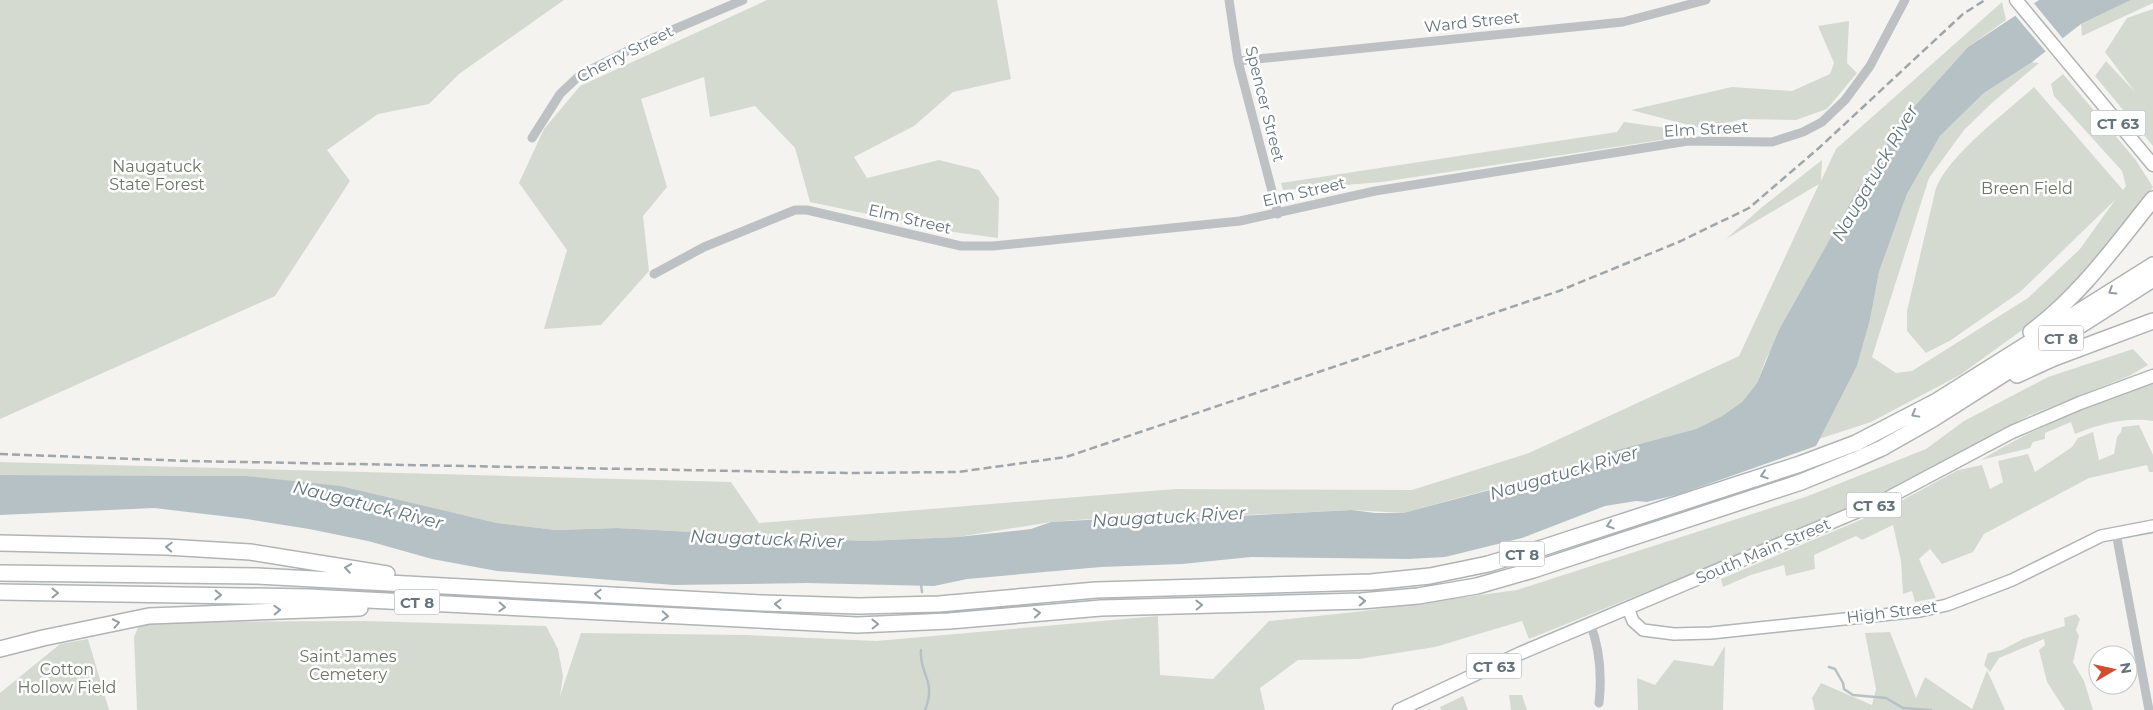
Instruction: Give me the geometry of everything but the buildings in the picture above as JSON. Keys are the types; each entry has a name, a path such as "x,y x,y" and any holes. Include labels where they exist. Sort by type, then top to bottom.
{"highway":[{"path":"1935,402 2058,310 2089,278 2153,199"},
{"name":"CT 8","path":"0,573 257,576 761,603 859,606 939,604 1096,590 1401,580 1488,564 1800,464 1874,435 1935,402 2153,265"},
{"name":"CT 8","path":"3,592 309,597 857,624 949,621 1101,608 1360,601 1418,596 1477,586 1505,578 1801,482 1882,448 1969,396 2153,279"},
{"path":"1969,396 2054,358 2153,321"},
{"path":"0,543 166,547 250,552 465,587"},
{"path":"0,649 42,638 149,616 474,605"}],"main road":[{"name":"CT 63","path":"2016,0 2153,166"},
{"name":"South Main Street","path":"1590,624 1882,501 2012,432 2080,403 2153,376"},
{"name":"CT 63","path":"1399,710 1521,653 1590,624"}],"street":[{"name":"Cherry Street","path":"532,138 560,94 580,75 652,39 743,0"},
{"name":"Spencer Street","path":"1229,0 1238,61 1278,214"},
{"name":"Ward Street","path":"1238,61 1623,22 1706,0"},
{"name":"Elm Street","path":"654,274 704,247 795,210 808,210 961,246 993,246 1240,221 1375,191 1678,143 1726,140 1772,142 1803,132 1822,122 1845,100 1870,66 1905,0"},
{"name":"High Street","path":"1628,608 1634,621 1643,630 1674,634 1711,633 1920,611 1947,605 2012,580 2085,543 2116,533 2153,526"},
{"path":"2116,533 2149,687 2149,710"},
{"path":"1590,624 1598,652 1601,682 1599,703"}],"green space":[{"name":"Naugatuck State Forest","path":"0,0 564,0 459,74 429,104 378,114 327,150 350,181 275,296 0,419"},
{"path":"767,0 997,0 1011,79 953,92 914,126 854,157 867,178 939,160 979,170 999,198 998,238 953,232 810,202 795,148 755,106 710,117 704,77 641,99 667,187 643,216 649,271 601,325 544,329 567,250 519,183 544,129 580,86"},
{"path":"2131,0 2153,0 2153,3 2082,36 2081,24"},
{"path":"2002,2 2006,20 1968,47 1903,119 1766,359 1757,383 1742,402 1722,416 1696,429 1613,451 1553,472 1403,513 1352,510 1205,517 1153,514 1051,522 958,537 864,541 617,528 556,530 497,523 340,487 246,476 0,475 0,462 731,482 759,523 1175,489 1412,490 1529,453 1739,356 1819,184 1726,239 1761,208 1822,160 1821,181 1836,149"},
{"path":"2153,9 2153,146 2095,76 2106,61 2135,92 2105,52 2127,18"},
{"path":"1849,21 1847,63 1857,73 1827,109 1796,120 1743,119 1704,129 1631,110 1732,87 1792,91 1830,74 1834,63 1818,26"},
{"name":"Breen Field","path":"2031,62 2039,63 1993,102 1964,130 1929,178 1872,357 1896,373 1912,371 2028,298 2080,249 2115,200 2020,292 1951,340 1926,353 1907,331 1907,311 1935,192 1941,179 1963,150 2034,87 2123,190 2126,186 2122,171 2054,96 2051,84 2063,74 2135,159 2153,187 2093,266 2039,318 1960,375 1871,422 1819,439 1857,366 1870,320 1879,272 1907,194 1940,136 1984,93"},
{"path":"1624,122 1695,132 1688,136 1382,182 1283,190 1281,183 1617,132"},
{"name":"Saint James Cemetery","path":"2133,349 2148,365 2129,376 2030,415 1876,496 1713,565 1529,639 1522,621 1435,647 1359,659 1298,660 1260,688 1265,710 137,710 134,637 139,625 163,622 364,621 546,626 558,649 563,676 560,696 581,633 746,635 876,641 1158,616 1160,675 1213,679 1269,621 1364,611 1517,590 1808,496 1926,449 1964,421 2048,377"},
{"path":"2153,382 2153,421 2133,420 2114,422 2075,434 2071,422 2045,433 2045,439 2033,442 2030,448 1981,460 2044,426"},
{"path":"2139,425 2153,455 2153,472 2149,472 2147,465 2089,478 1984,534 1973,552 1942,564 1930,549 1919,559 1936,598 1915,602 1912,591 1903,594 1901,561 1893,525 1862,540 1856,536 1814,555 1815,569 1786,576 1784,565 1751,575 1723,587 1721,579 1884,510 1958,470 1982,465 1990,489 2003,482 1998,461 2028,454 2035,472 2072,447 2078,438 2093,432 2099,460 2114,454 2117,437 2122,427"},
{"path":"2076,614 2080,619 2076,630 2079,636 2073,662 2084,681 2093,710 2065,710 2047,682 2039,650 2045,645 2044,639 1999,658 1990,672 1984,665 1988,653 2002,650 2023,639 2065,626 2064,618"},
{"path":"1890,632 1916,698 1925,677 1972,709 1987,670 2005,710 1815,710 1812,698 1821,683 1872,705 1876,689 1865,633"},
{"name":"Cotton Hollow Field","path":"88,639 109,710 0,710 0,693 60,644"},
{"path":"1725,646 1723,710 1638,710 1637,678 1655,685 1674,660 1713,666"},
{"path":"1509,695 1522,695 1527,710 1511,710"},
{"path":"1463,696 1468,710 1441,710 1440,707"}],"water":[{"name":"Naugatuck River","path":"2039,0 2131,0 2081,24 2032,62 1984,93 1940,136 1907,194 1879,272 1870,320 1857,366 1816,446 1680,494 1647,502 1636,501 1605,506 1522,538 1445,557 1408,559 1251,557 1182,564 1101,567 967,579 934,586 807,583 674,585 497,571 432,559 368,541 309,529 247,519 154,508 0,515 0,475 246,476 340,486 497,523 556,530 617,528 864,541 958,537 1031,529 1051,522 1153,514 1197,518 1352,510 1375,513 1403,513 1553,472 1613,451 1696,429 1722,416 1742,402 1757,383 1779,330 1857,191 1903,119 1968,47"}],"pier":[{"path":"2032,1 2064,40 2047,53 2013,13"}],"waterway":[{"path":"921,584 922,592"},
{"path":"921,650 922,666 929,691 925,710"},
{"path":"1829,667 1835,669 1843,683 1844,689 1853,695 1886,698 1903,708 1931,710"}],"railway":[{"path":"0,454 189,461 848,473 958,472 1066,457 1559,291 1681,241 1749,208 1820,147 1963,14 1985,0"}]}
